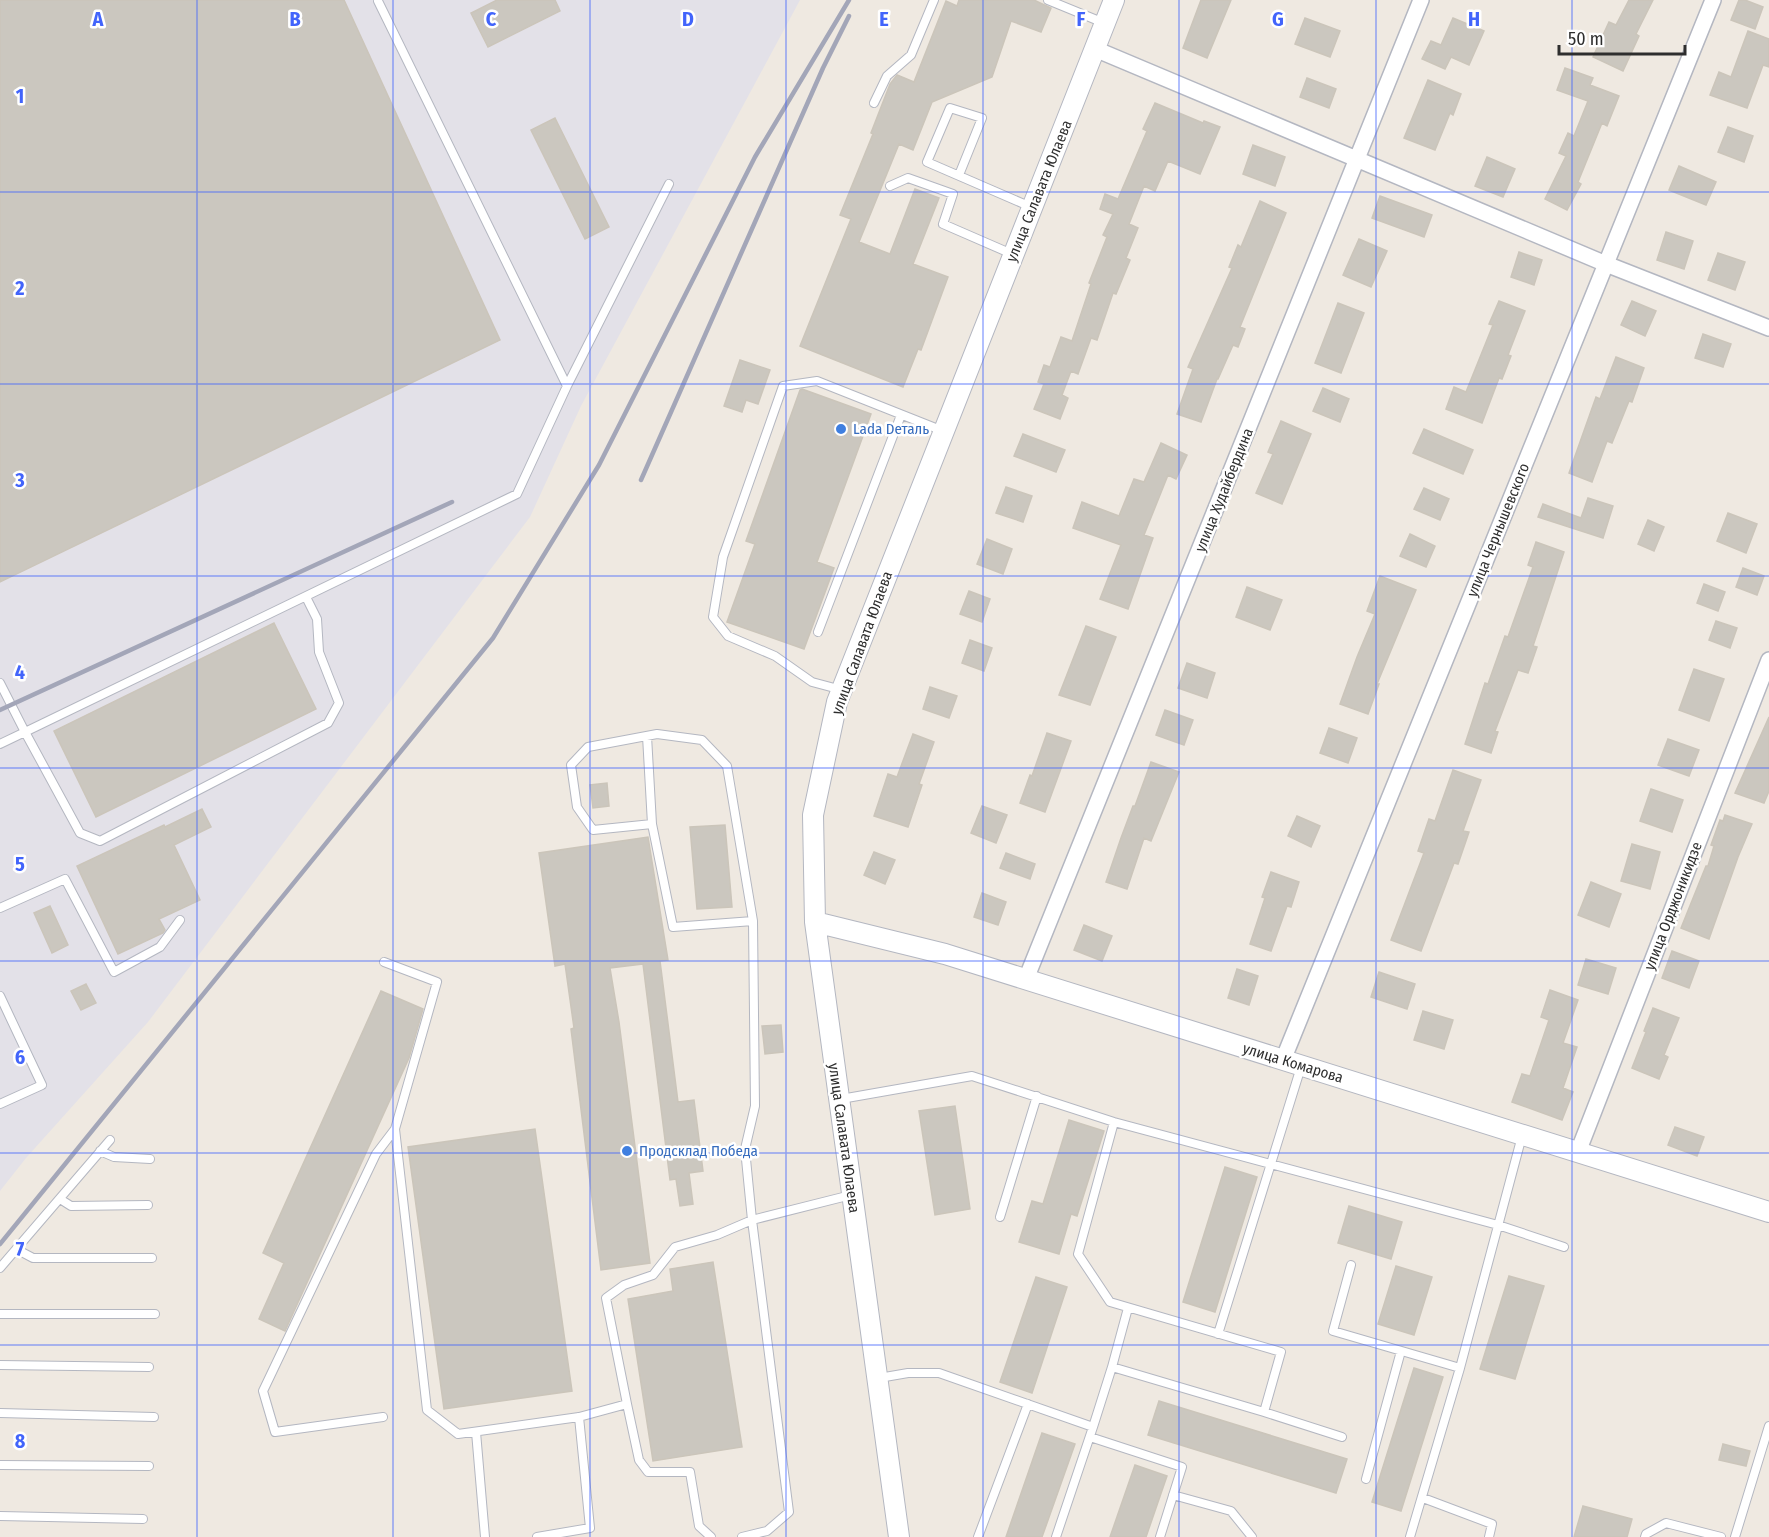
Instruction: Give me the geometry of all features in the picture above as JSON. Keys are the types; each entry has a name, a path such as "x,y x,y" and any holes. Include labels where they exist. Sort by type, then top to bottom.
{"street":[{"name":"улица Худайбердина","path":"1026,979 1421,0"},
{"name":"улица Чернышевского","path":"1293,1063 1606,264 1713,0"},
{"name":"улица Салавата Юлаева","path":"899,1537 814,922 813,815 837,702 1105,24 1110,1"},
{"path":"1095,49 1606,264 1769,328"},
{"name":"улица Орджоникидзе","path":"1578,1152 1769,660"},
{"name":"улица Комарова","path":"814,922 945,954 1769,1212"}],"lane":[{"path":"378,0 567,386"},
{"path":"874,103 887,76 910,55 934,0"},
{"path":"1048,0 1105,24"},
{"path":"959,175 982,118 950,108 927,162 1032,207"},
{"path":"890,186 908,178 953,194 943,224 1014,255"},
{"path":"0,744 517,494 567,386 669,184"},
{"path":"842,690 812,682 775,656 728,636 713,617 723,557 783,386 817,381 944,432"},
{"path":"818,632 901,415"},
{"path":"0,683 80,833 100,841 328,723 339,703 319,652 317,619 306,597"},
{"path":"652,824 593,830 577,807 571,765 588,747 657,734 702,740 727,766 753,921 755,1107 746,1149 752,1220 789,1512 767,1531 742,1537"},
{"path":"647,736 652,824 673,927 753,921"},
{"path":"0,908 65,879 114,972 160,948 180,920"},
{"path":"383,1417 275,1432 263,1391 376,1154 395,1129 437,982 384,962"},
{"path":"0,996 42,1085 0,1104"},
{"path":"1218,1334 1271,1163 1293,1063"},
{"path":"839,1100 972,1076 1114,1122 1498,1225 1564,1246"},
{"path":"1000,1217 1037,1096"},
{"path":"1114,1122 1078,1254 1110,1302 1281,1352 1264,1412"},
{"path":"395,1129 427,1410 458,1434 579,1418 627,1404"},
{"path":"1410,1537 1460,1368 1523,1135"},
{"path":"0,1268 110,1140"},
{"path":"100,1152 114,1157 150,1159"},
{"path":"711,1537 699,1526 690,1472 648,1472 639,1460 606,1298 624,1285 653,1275 675,1246 717,1235 752,1220 852,1194"},
{"path":"60,1199 71,1206 148,1205"},
{"path":"16,1249 33,1258 152,1258"},
{"path":"1351,1265 1333,1331 1460,1368"},
{"path":"1056,1537 1090,1437 1128,1308"},
{"path":"0,1314 154,1314"},
{"path":"1366,1479 1401,1351"},
{"path":"0,1365 149,1367"},
{"path":"1112,1367 1342,1437"},
{"path":"878,1379 908,1373 939,1373 1093,1427"},
{"path":"978,1537 1028,1404"},
{"path":"0,1413 154,1417"},
{"path":"537,1537 590,1528 579,1418"},
{"path":"1735,1537 1769,1426"},
{"path":"476,1431 485,1537"},
{"path":"1090,1437 1182,1467 1160,1537"},
{"path":"0,1465 149,1466"},
{"path":"1173,1495 1232,1511 1251,1537"},
{"path":"1423,1498 1492,1524 1489,1537"},
{"path":"0,1516 143,1519"},
{"path":"1646,1537 1646,1534 1666,1523 1721,1537"}],"shaded area":[{"path":"0,0 800,0 581,406 530,517 148,1022 26,1158 0,1191"}],"building":[{"path":"0,0 344,0 500,340 0,582"},
{"path":"497,0 555,0 560,11 488,47 471,13"},
{"path":"959,0 1034,0 1051,8 1041,32 1011,21 992,77 932,102 913,150 899,144 859,242 890,254 915,189 939,198 913,264 948,277 921,350 918,349 903,387 800,346 851,219 840,215 873,134 871,133 890,84 897,75 914,82 946,1 957,6"},
{"path":"1201,0 1231,0 1207,58 1183,48"},
{"path":"1629,0 1653,0 1636,34 1639,36 1623,71 1593,57 1609,22 1616,25"},
{"path":"1739,0 1763,7 1755,29 1731,20"},
{"path":"1305,18 1340,31 1330,57 1295,44"},
{"path":"1453,18 1484,31 1469,65 1451,57 1445,69 1422,59 1431,41 1441,45"},
{"path":"1748,31 1769,39 1769,67 1763,65 1747,108 1710,95 1719,72 1731,77"},
{"path":"1565,68 1593,78 1590,85 1619,96 1607,126 1602,123 1578,182 1581,184 1567,210 1545,199 1566,156 1559,153 1568,133 1574,136 1588,101 1557,90"},
{"path":"1307,78 1336,89 1329,108 1300,97"},
{"path":"1428,80 1461,94 1453,115 1450,113 1435,150 1404,138"},
{"path":"1155,103 1203,123 1204,121 1220,127 1200,174 1168,161 1155,191 1144,186 1129,224 1138,228 1126,258 1130,260 1116,294 1113,293 1097,340 1091,338 1078,374 1071,371 1062,395 1068,398 1060,419 1034,409 1044,384 1038,382 1044,365 1050,367 1061,337 1072,341 1091,284 1089,283 1107,237 1103,235 1113,214 1100,209 1105,194 1118,199 1147,131 1143,129"},
{"path":"555,118 609,227 585,239 531,130"},
{"path":"1728,127 1753,136 1744,162 1718,152"},
{"path":"1253,145 1285,157 1275,186 1243,174"},
{"path":"1487,157 1515,169 1503,197 1475,186"},
{"path":"1679,166 1716,182 1706,205 1669,190"},
{"path":"1380,196 1432,215 1424,237 1372,218"},
{"path":"1260,201 1286,213 1240,327 1245,329 1238,347 1233,345 1201,422 1177,414 1193,369 1188,367 1232,268 1229,267 1238,245 1241,247"},
{"path":"1666,232 1693,241 1684,269 1657,260"},
{"path":"1359,239 1387,251 1371,287 1343,275"},
{"path":"1519,252 1542,260 1534,285 1511,277"},
{"path":"1718,253 1745,262 1735,290 1708,280"},
{"path":"1499,301 1525,311 1508,355 1511,356 1502,379 1499,378 1482,423 1446,409 1454,387 1466,392 1493,325 1489,324"},
{"path":"1632,301 1656,311 1645,336 1621,325"},
{"path":"1338,303 1364,313 1341,373 1315,363"},
{"path":"1703,334 1731,344 1723,367 1695,358"},
{"path":"1616,357 1644,368 1632,402 1629,401 1612,443 1607,441 1592,482 1569,473 1596,397 1600,399"},
{"path":"740,360 770,370 758,404 746,400 742,412 724,406"},
{"path":"1323,388 1349,399 1340,422 1313,411"},
{"path":"802,389 871,414 817,562 834,568 804,649 727,622 755,544 746,541"},
{"path":"1281,421 1311,434 1282,504 1256,493 1273,454 1268,452"},
{"path":"1424,429 1473,450 1463,474 1413,453"},
{"path":"1023,434 1065,450 1056,472 1014,456"},
{"path":"1161,443 1187,455 1176,479 1168,475 1144,535 1153,538 1128,609 1100,599 1121,545 1073,528 1082,502 1119,516 1134,479 1144,482"},
{"path":"1006,487 1032,496 1023,522 996,513"},
{"path":"1424,488 1449,499 1440,520 1414,509"},
{"path":"1588,498 1613,506 1603,538 1538,517 1543,504 1581,518"},
{"path":"1728,513 1757,524 1746,553 1717,541"},
{"path":"1648,520 1664,527 1654,551 1638,544"},
{"path":"1410,534 1435,546 1426,567 1400,556"},
{"path":"987,539 1012,549 1003,574 977,564"},
{"path":"1536,542 1564,552 1533,646 1537,647 1528,673 1518,670 1495,731 1498,732 1491,753 1465,744 1485,683 1488,684 1505,636 1508,637 1533,567 1528,565"},
{"path":"1743,568 1764,576 1757,595 1736,587"},
{"path":"1380,576 1416,590 1377,684 1379,684 1368,714 1340,704 1375,614 1367,611"},
{"path":"1704,584 1725,592 1718,611 1697,603"},
{"path":"1247,587 1282,600 1270,630 1236,617"},
{"path":"969,591 990,599 982,622 960,614"},
{"path":"1716,621 1737,628 1730,648 1709,640"},
{"path":"274,623 316,709 96,817 54,731"},
{"path":"1086,626 1116,637 1090,705 1059,695"},
{"path":"970,640 992,648 984,671 962,663"},
{"path":"1187,663 1215,673 1207,698 1178,688"},
{"path":"1694,669 1724,679 1709,721 1679,710"},
{"path":"930,687 957,696 949,718 923,709"},
{"path":"1165,710 1193,720 1184,745 1156,735"},
{"path":"1769,717 1769,791 1764,803 1735,793"},
{"path":"1329,728 1357,738 1348,763 1320,753"},
{"path":"1047,733 1071,741 1045,812 1020,803"},
{"path":"913,734 934,742 919,784 922,785 908,827 874,816 888,774 897,777"},
{"path":"1668,739 1699,750 1689,776 1658,765"},
{"path":"1151,762 1179,772 1151,841 1144,838 1127,889 1106,882"},
{"path":"1453,770 1481,780 1463,831 1469,832 1458,864 1454,863 1421,951 1391,940 1424,853 1418,851 1429,819 1435,821"},
{"path":"607,783 609,806 593,808 590,785"},
{"path":"1651,789 1683,800 1672,832 1640,821"},
{"path":"982,806 1007,815 996,843 971,833"},
{"path":"202,809 211,827 174,845 200,900 159,919 165,930 163,933 118,954 77,866"},
{"path":"1725,815 1752,824 1709,939 1681,928 1706,866 1708,866 1714,846 1711,845 1720,820 1723,821"},
{"path":"1297,816 1320,826 1311,847 1288,836"},
{"path":"725,825 732,907 697,909 690,827"},
{"path":"648,837 668,960 660,961 678,1102 694,1100 703,1171 689,1173 693,1204 680,1206 676,1179 670,1180 643,964 610,968 650,1263 601,1270 565,964 555,966 539,853"},
{"path":"1632,844 1660,852 1650,889 1621,881"},
{"path":"874,852 895,860 885,884 864,875"},
{"path":"1006,853 1035,864 1030,879 1000,868"},
{"path":"1271,872 1299,882 1291,907 1287,906 1271,951 1250,944"},
{"path":"1591,882 1621,894 1609,927 1578,915"},
{"path":"982,893 1006,902 998,925 974,917"},
{"path":"50,906 68,945 52,953 34,913"},
{"path":"1084,925 1112,936 1102,961 1074,950"},
{"path":"1672,951 1699,961 1689,988 1662,978"},
{"path":"1586,959 1616,968 1608,994 1578,985"},
{"path":"1237,969 1258,976 1249,1005 1228,998"},
{"path":"1379,972 1415,984 1407,1009 1371,997"},
{"path":"86,984 96,1003 81,1010 71,991"},
{"path":"1550,990 1578,1000 1563,1043 1577,1047 1563,1088 1573,1092 1562,1120 1512,1102 1522,1074 1530,1076 1549,1020 1541,1017"},
{"path":"381,991 423,1009 409,1058 285,1331 259,1319 284,1263 263,1253"},
{"path":"1653,1008 1679,1018 1664,1055 1668,1057 1659,1079 1632,1068"},
{"path":"1423,1011 1453,1020 1444,1049 1414,1040"},
{"path":"781,1025 783,1052 765,1054 762,1026"},
{"path":"955,1106 970,1209 935,1215 919,1111"},
{"path":"1069,1120 1104,1131 1077,1216 1071,1214 1059,1254 1019,1242 1032,1201 1043,1204"},
{"path":"1675,1127 1704,1137 1697,1156 1668,1145"},
{"path":"535,1129 572,1391 444,1409 408,1147"},
{"path":"1225,1167 1257,1177 1215,1312 1183,1302"},
{"path":"1349,1206 1402,1222 1391,1259 1338,1243"},
{"path":"713,1262 742,1447 653,1461 628,1299 673,1291 670,1269"},
{"path":"1396,1266 1432,1277 1414,1335 1378,1324"},
{"path":"1509,1276 1544,1286 1515,1379 1480,1369"},
{"path":"1036,1277 1067,1287 1032,1393 1000,1382"},
{"path":"1414,1368 1443,1377 1401,1511 1372,1502"},
{"path":"1159,1401 1347,1459 1336,1493 1148,1435"},
{"path":"1042,1433 1075,1444 1042,1537 1006,1537"},
{"path":"1723,1444 1750,1451 1746,1466 1719,1460"},
{"path":"1135,1465 1167,1476 1146,1537 1110,1537"},
{"path":"1583,1506 1632,1519 1627,1537 1574,1537"}],"railway":[{"path":"0,1244 493,638 599,465 755,157 849,0"},
{"path":"641,480 823,68 849,16"},
{"path":"0,710 452,502"}],"place":[{"name":"Lada Dеталь","path":"841,429"},
{"name":"Продсклад Победа","path":"627,1151"}]}
